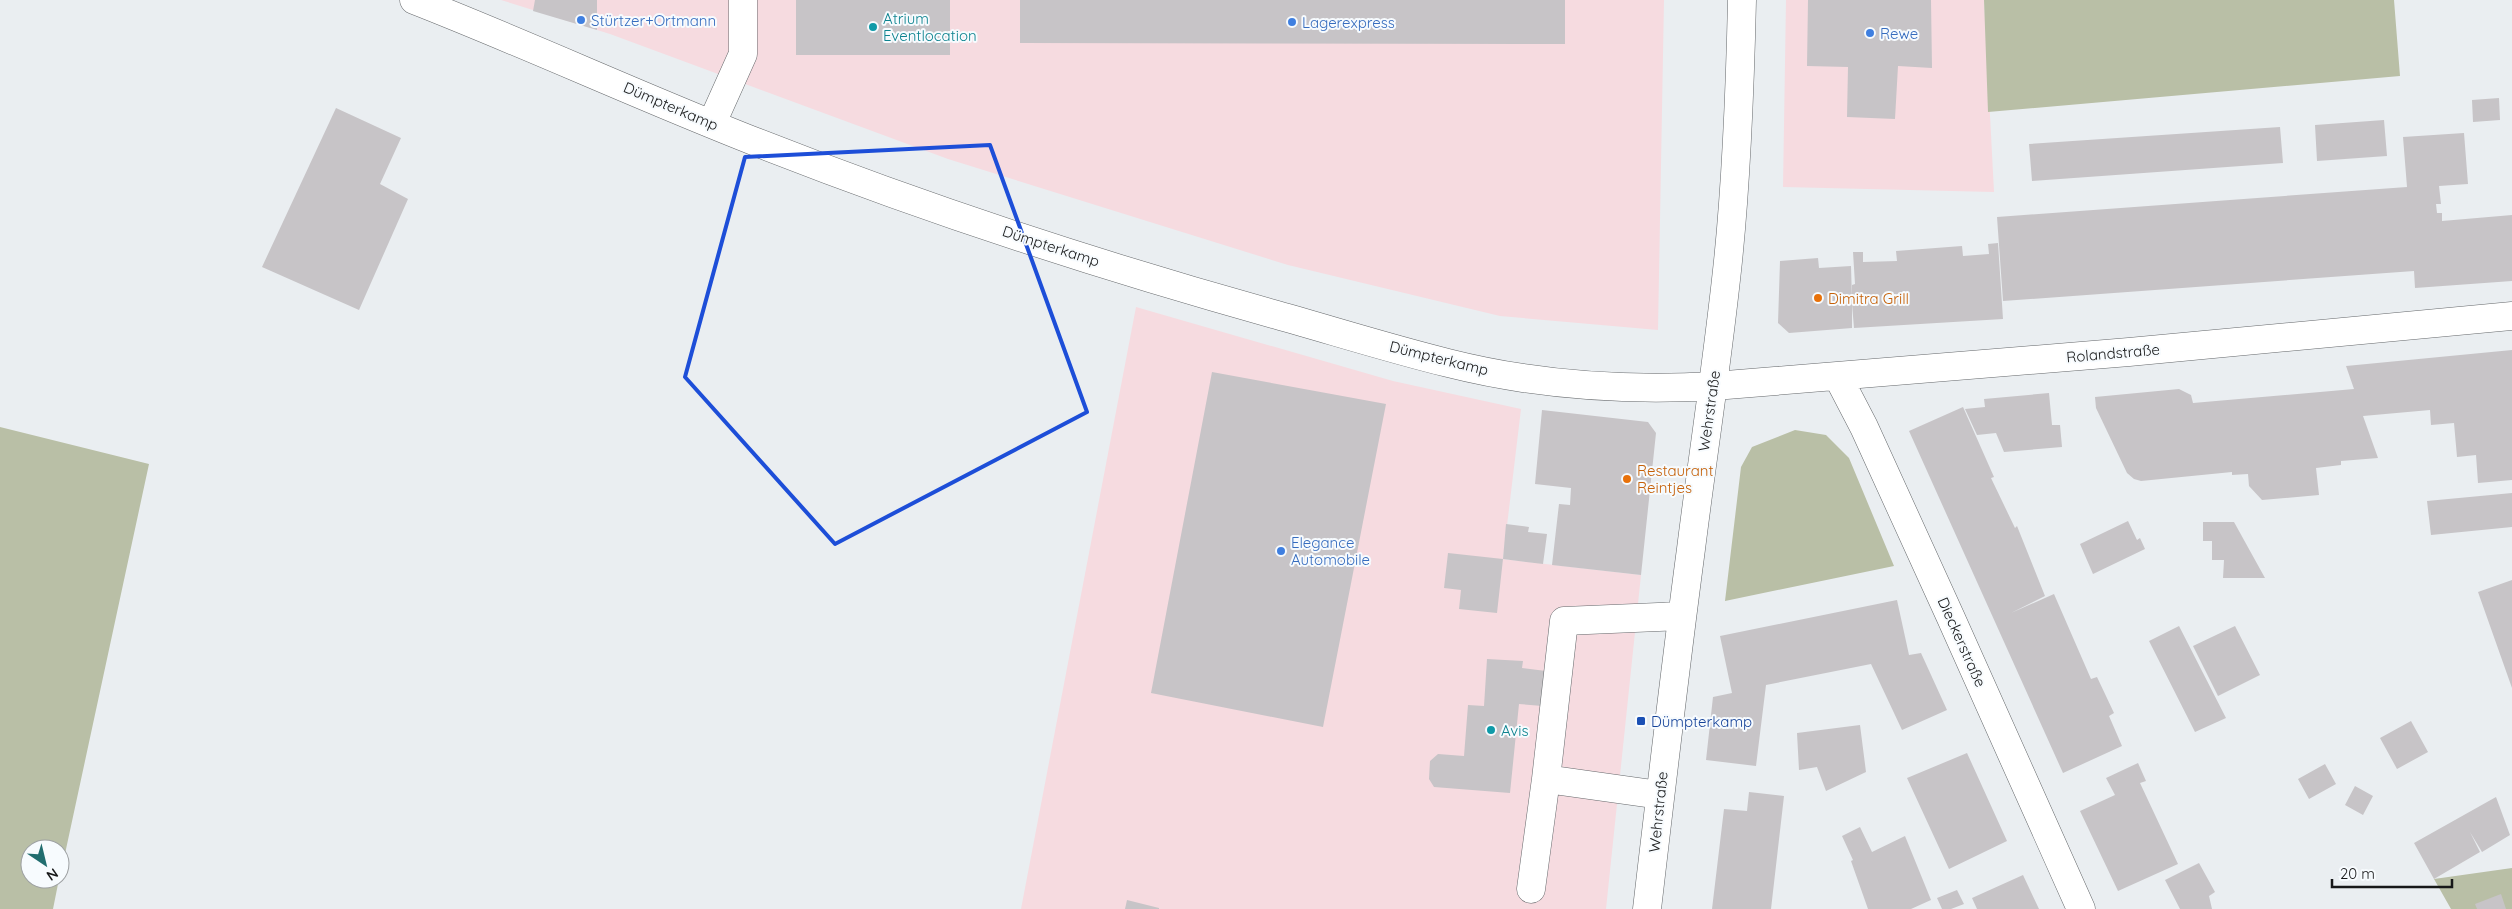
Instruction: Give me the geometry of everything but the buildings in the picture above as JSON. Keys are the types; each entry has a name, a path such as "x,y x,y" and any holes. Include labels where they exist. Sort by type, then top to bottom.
{"street":[{"name":"Dümpterkamp","path":"414,0 461,10 756,142 986,225 1200,294 1451,364 1526,378 1592,386 1655,390 1714,386"},
{"path":"712,123 743,54 742,0"},
{"name":"Wehrstraße","path":"1647,909 1682,616 1714,386 1728,260 1739,132 1742,0"},
{"name":"Rolandstraße","path":"1714,386 2129,352 2512,316"},
{"name":"Dieckerstraße","path":"1838,376 1864,427 1939,590 2081,909"},
{"path":"1531,889 1564,621 1682,616"},
{"path":"1546,779 1660,795"}],"highlighted area":[{"path":"990,145 1087,412 835,544 685,377 745,157"}],"shaded area":[{"path":"501,0 1664,0 1658,330 1500,316 1288,265 948,159 610,34"},
{"path":"1786,0 1984,0 1994,192 1783,187"},
{"path":"1136,307 1393,381 1521,409 1503,559 1641,575 1606,909 1021,909"}],"green space":[{"path":"1984,0 2394,0 2400,76 1988,112"},
{"path":"0,427 149,464 68,839 20,839 20,889 57,889 53,909 0,909"},
{"path":"1795,430 1826,435 1849,458 1894,566 1725,601 1741,467 1752,447"},
{"path":"2512,868 2512,909 2451,909 2434,879"}],"place":[{"name":"Stürtzer+Ortmann","path":"581,20"},
{"name":"Lagerexpress","path":"1292,22"},
{"name":"Atrium Eventlocation","path":"873,27"},
{"name":"Rewe","path":"1870,33"},
{"name":"Dimitra Grill","path":"1818,298"},
{"name":"Restaurant Reintjes","path":"1627,479"},
{"name":"Elegance Automobile","path":"1281,551"},
{"name":"Dümpterkamp","path":"1641,721"},
{"name":"Avis","path":"1491,730"}]}
